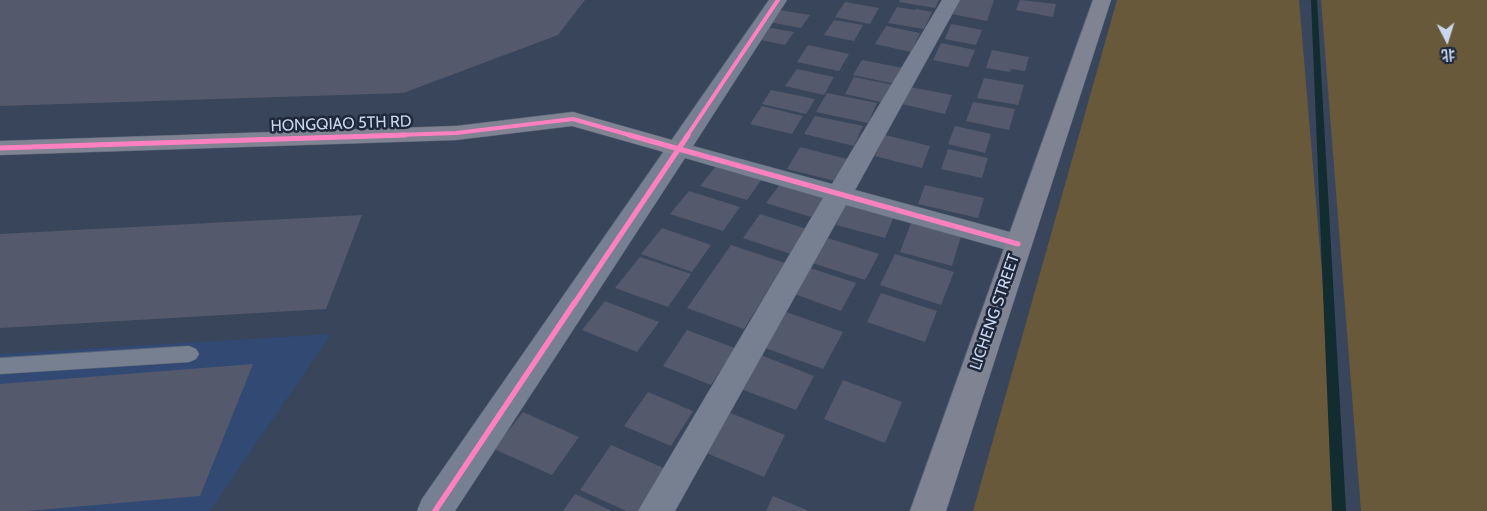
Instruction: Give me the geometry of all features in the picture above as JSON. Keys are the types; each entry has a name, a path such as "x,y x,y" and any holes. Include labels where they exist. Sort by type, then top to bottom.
{"street":[{"path":"435,511 778,0"},
{"path":"656,511 950,0"},
{"name":"LICHENG STREET","path":"928,511 1102,0"},
{"name":"HONGQIAO 5TH RD","path":"0,148 456,133 573,119 678,149"},
{"path":"678,149 1018,244"}],"lane":[{"path":"0,366 189,354"}],"shaded area":[{"path":"1117,0 1299,0 1342,511 973,511"},
{"path":"1321,0 1487,0 1487,511 1361,511"},
{"path":"331,334 210,511 0,511 0,354"}],"building":[{"path":"0,0 585,0 558,35 403,93 0,106"},
{"path":"900,0 939,0 935,8 899,2"},
{"path":"959,0 994,0 987,21 952,14"},
{"path":"1020,0 1056,4 1053,17 1016,10"},
{"path":"845,2 879,8 870,24 835,17"},
{"path":"897,7 932,12 924,29 888,23"},
{"path":"779,10 810,15 801,28 769,22"},
{"path":"834,20 863,25 854,41 824,35"},
{"path":"951,24 982,30 976,45 945,39"},
{"path":"886,26 920,33 911,52 875,44"},
{"path":"765,27 794,32 785,45 756,39"},
{"path":"941,43 975,50 968,67 933,60"},
{"path":"808,45 849,54 839,71 797,62"},
{"path":"992,50 1029,57 1025,71 1011,69 1010,72 986,68"},
{"path":"862,60 903,68 895,84 853,75"},
{"path":"797,69 834,77 824,95 785,86"},
{"path":"854,77 894,85 885,103 845,94"},
{"path":"984,78 1024,85 1018,105 977,98"},
{"path":"910,87 952,95 945,114 902,104"},
{"path":"771,90 815,99 806,114 762,104"},
{"path":"827,93 877,103 868,123 816,112"},
{"path":"973,102 1015,109 1009,130 966,121"},
{"path":"762,106 803,116 792,134 750,124"},
{"path":"815,116 863,126 854,146 804,134"},
{"path":"955,126 991,134 985,153 948,144"},
{"path":"885,135 930,146 922,168 875,156"},
{"path":"800,147 847,159 835,181 787,169"},
{"path":"948,149 988,158 982,178 941,169"},
{"path":"716,166 762,179 747,200 700,186"},
{"path":"781,183 825,196 811,217 766,203"},
{"path":"925,185 984,198 978,218 918,204"},
{"path":"689,191 740,207 723,231 670,214"},
{"path":"847,202 895,214 885,238 836,225"},
{"path":"760,214 807,229 791,254 743,238"},
{"path":"362,215 326,309 0,328 0,234"},
{"path":"911,223 961,236 952,266 900,252"},
{"path":"662,228 711,245 692,272 641,254"},
{"path":"821,236 879,254 865,280 806,261"},
{"path":"731,245 785,263 744,329 687,308"},
{"path":"895,254 954,272 941,305 880,285"},
{"path":"640,257 691,274 668,307 615,288"},
{"path":"807,267 856,283 841,311 792,293"},
{"path":"881,293 937,311 925,342 867,322"},
{"path":"605,301 659,322 637,352 582,330"},
{"path":"786,312 843,332 823,369 765,348"},
{"path":"687,330 735,348 711,385 663,366"},
{"path":"761,355 814,376 796,410 741,389"},
{"path":"253,364 200,496 27,511 0,511 0,384"},
{"path":"843,380 902,402 885,443 824,419"},
{"path":"648,392 693,411 671,446 624,426"},
{"path":"523,412 579,437 552,475 494,449"},
{"path":"728,412 785,435 764,477 704,452"},
{"path":"611,445 668,470 644,511 626,511 580,490"},
{"path":"575,494 612,511 563,511"},
{"path":"773,496 809,511 766,511"}],"waterway":[{"path":"1314,0 1339,511"}],"cycle path":[{"path":"435,511 778,0"},
{"path":"0,148 456,133 573,119 1018,244"}]}
